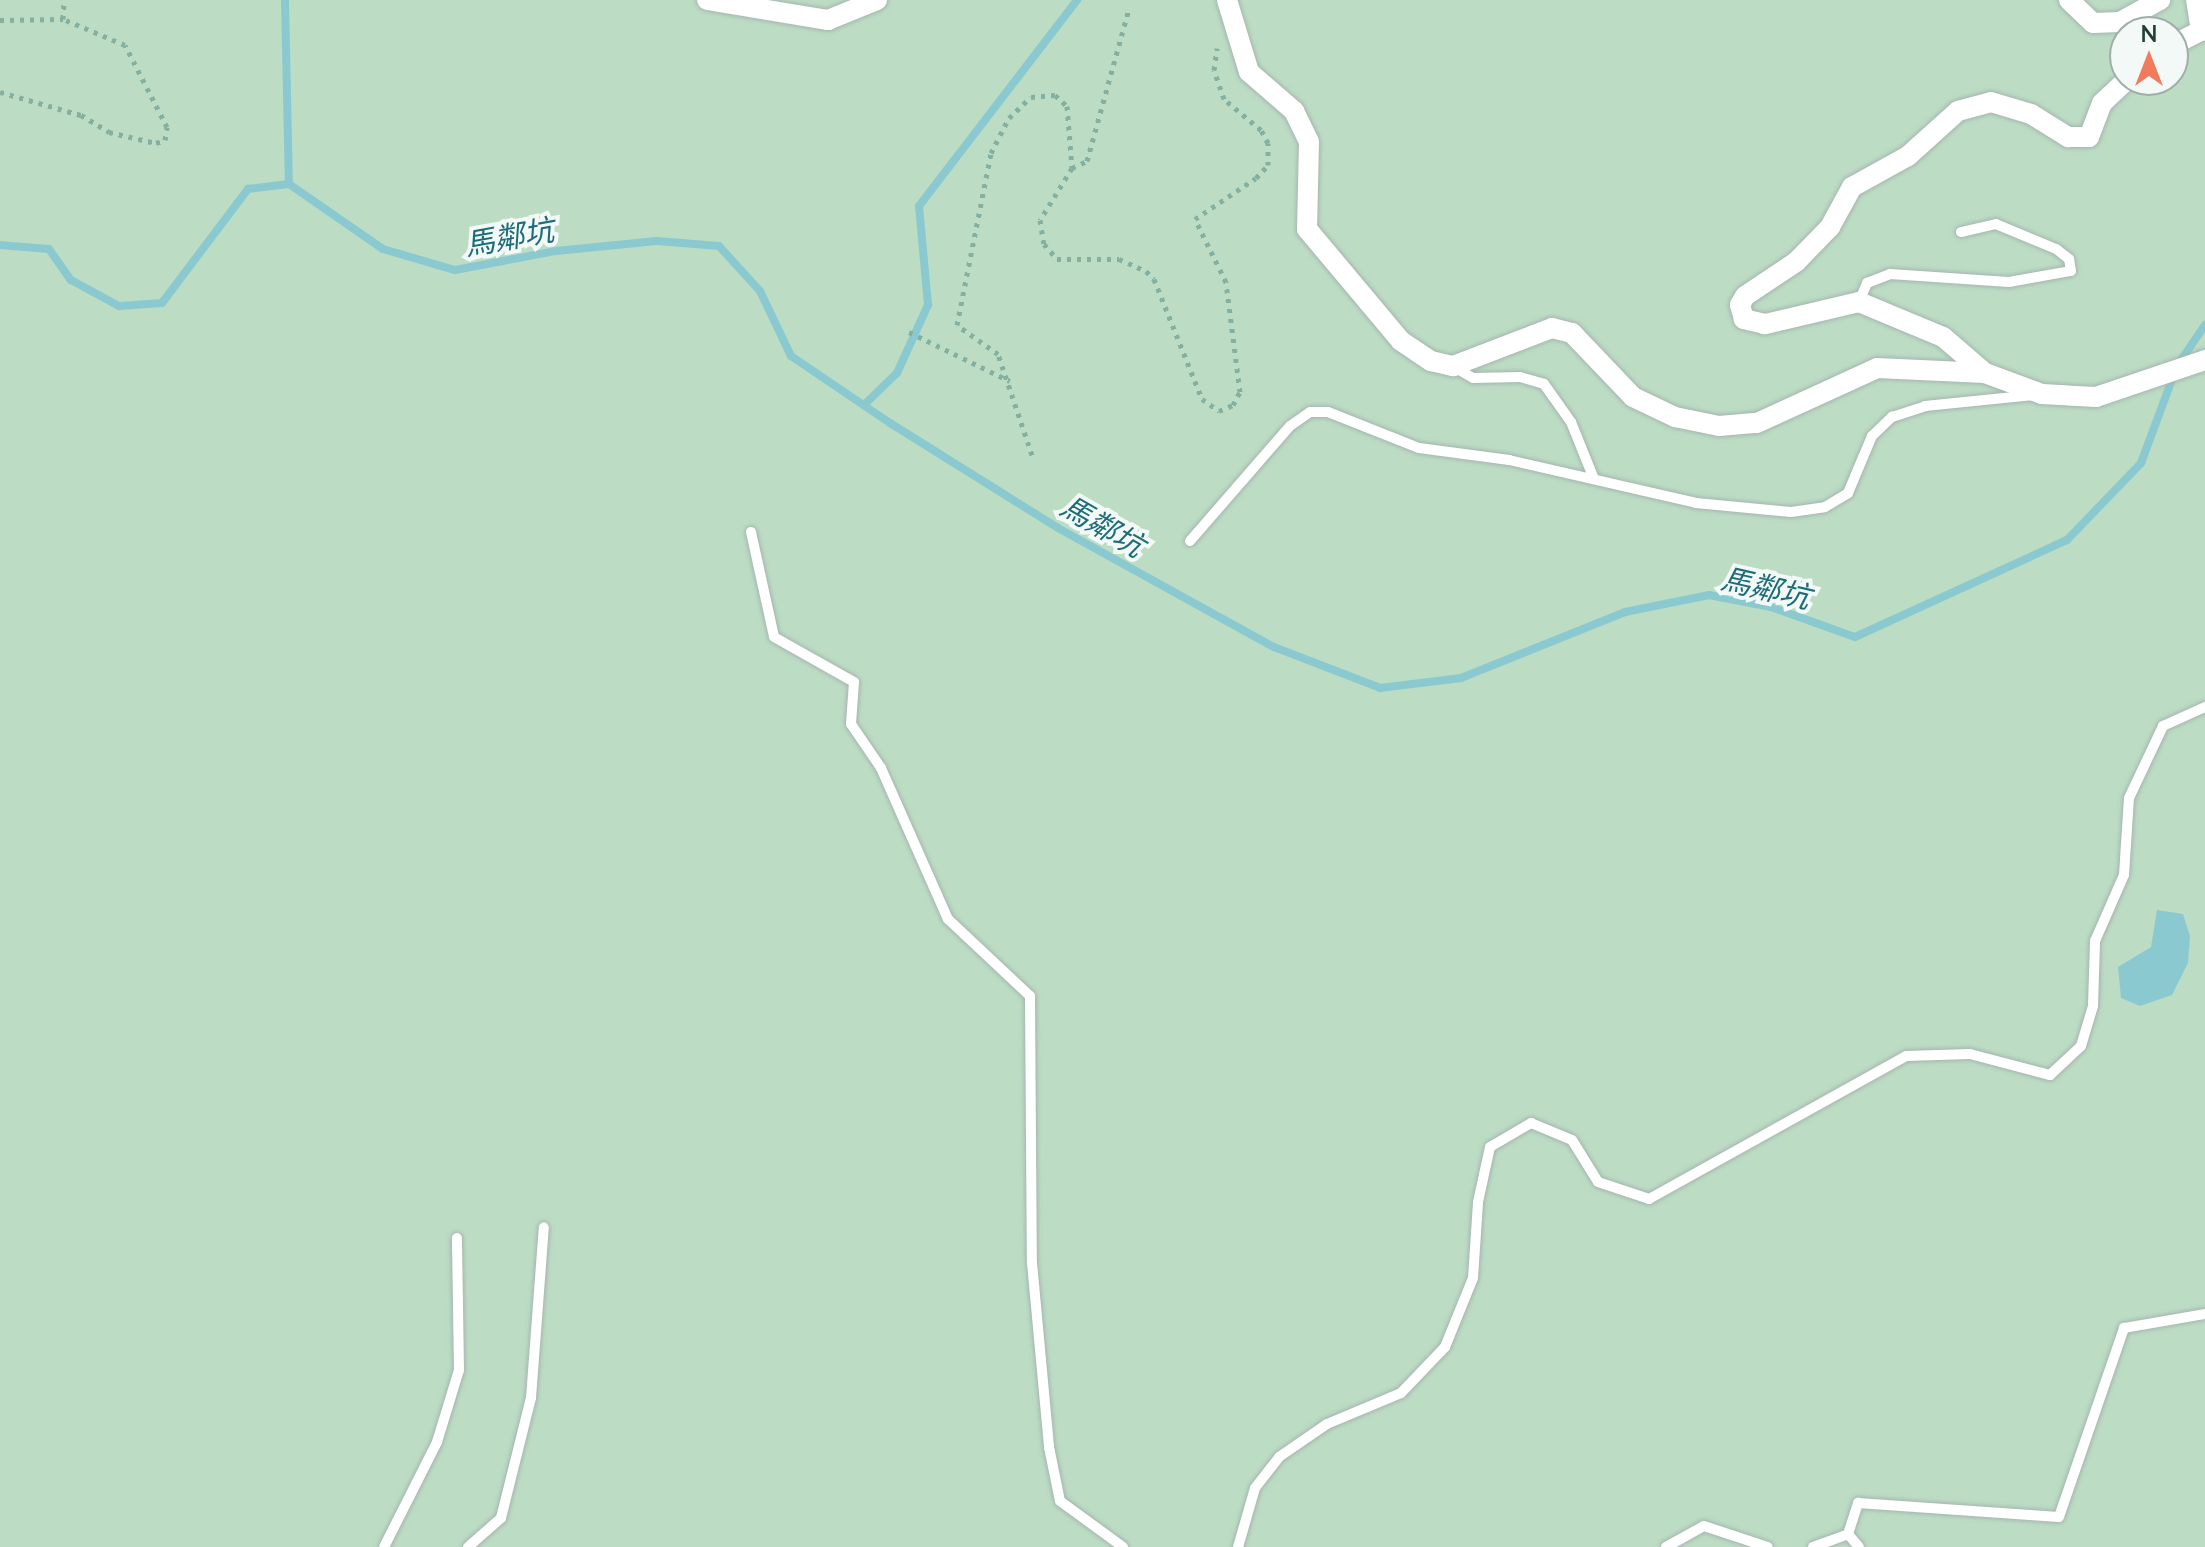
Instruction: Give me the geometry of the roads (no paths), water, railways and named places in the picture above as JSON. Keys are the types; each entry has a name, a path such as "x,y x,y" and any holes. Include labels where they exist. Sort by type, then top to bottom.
{"street":[{"path":"707,0 828,20 877,0"},
{"path":"2069,0 2093,23 2120,22 2160,0"},
{"path":"2189,37 2201,31 2196,0"},
{"path":"1227,6 1249,72 1294,111 1309,142 1307,229 1401,341 1431,361 1453,366 1552,328 1572,333 1633,397 1675,417 1719,426 1757,423 1877,368 1985,373 2042,394 2096,397 2201,361"},
{"path":"1985,373 1943,337 1859,302 1765,324 1744,319 1740,305 1745,296 1796,262 1830,227 1852,187 1908,156 1958,111 1991,102 2031,114 2068,137 2089,137 2102,103 2110,96"}],"lane":[{"path":"1859,302 1867,283 1890,274 2009,282 2071,271 2069,259 2056,249 1996,224 1961,232"},
{"path":"1453,366 1473,378 1520,377 1544,384 1571,422 1594,479"},
{"path":"1190,541 1290,426 1310,412 1328,412 1419,448 1509,460 1696,503 1791,512 1825,507 1848,493 1872,436 1892,417 1925,406 2042,394"},
{"path":"751,532 774,637 854,682 851,724 881,768 948,919 1030,996 1032,1263 1049,1447 1060,1501 1123,1547"},
{"path":"1238,1547 1255,1488 1279,1457 1327,1424 1401,1393 1445,1347 1473,1278 1478,1202 1490,1147 1531,1123 1572,1140 1598,1182 1649,1199 1906,1056 1970,1054 2050,1075 2081,1046 2093,1006 2095,941 2124,875 2129,798 2163,726 2205,707"},
{"path":"468,1547 501,1518 531,1398 544,1227"},
{"path":"384,1547 432,1455 459,1370 457,1238"},
{"path":"1848,1534 1858,1503 2059,1517 2124,1328 2205,1314"},
{"path":"1666,1547 1704,1526 1768,1547"},
{"path":"1813,1547 1848,1534"},
{"path":"1848,1534 1859,1547"}],"water":[{"path":"2157,910 2183,914 2190,936 2188,963 2172,995 2140,1006 2121,998 2118,967 2151,947"}],"waterway":[{"path":"285,0 289,184"},
{"path":"864,405 897,373 928,305 919,206 1077,0"},
{"name":"馬鄰坑","path":"0,245 49,249 71,280 119,306 162,303 248,189 289,184 383,249 455,270 556,251 657,241 719,246 760,291 791,356 890,423 1058,528 1274,647 1380,688 1461,678 1625,612 1709,595 1771,607 1855,637 2067,540 2141,463 2177,366 2205,325"}]}
